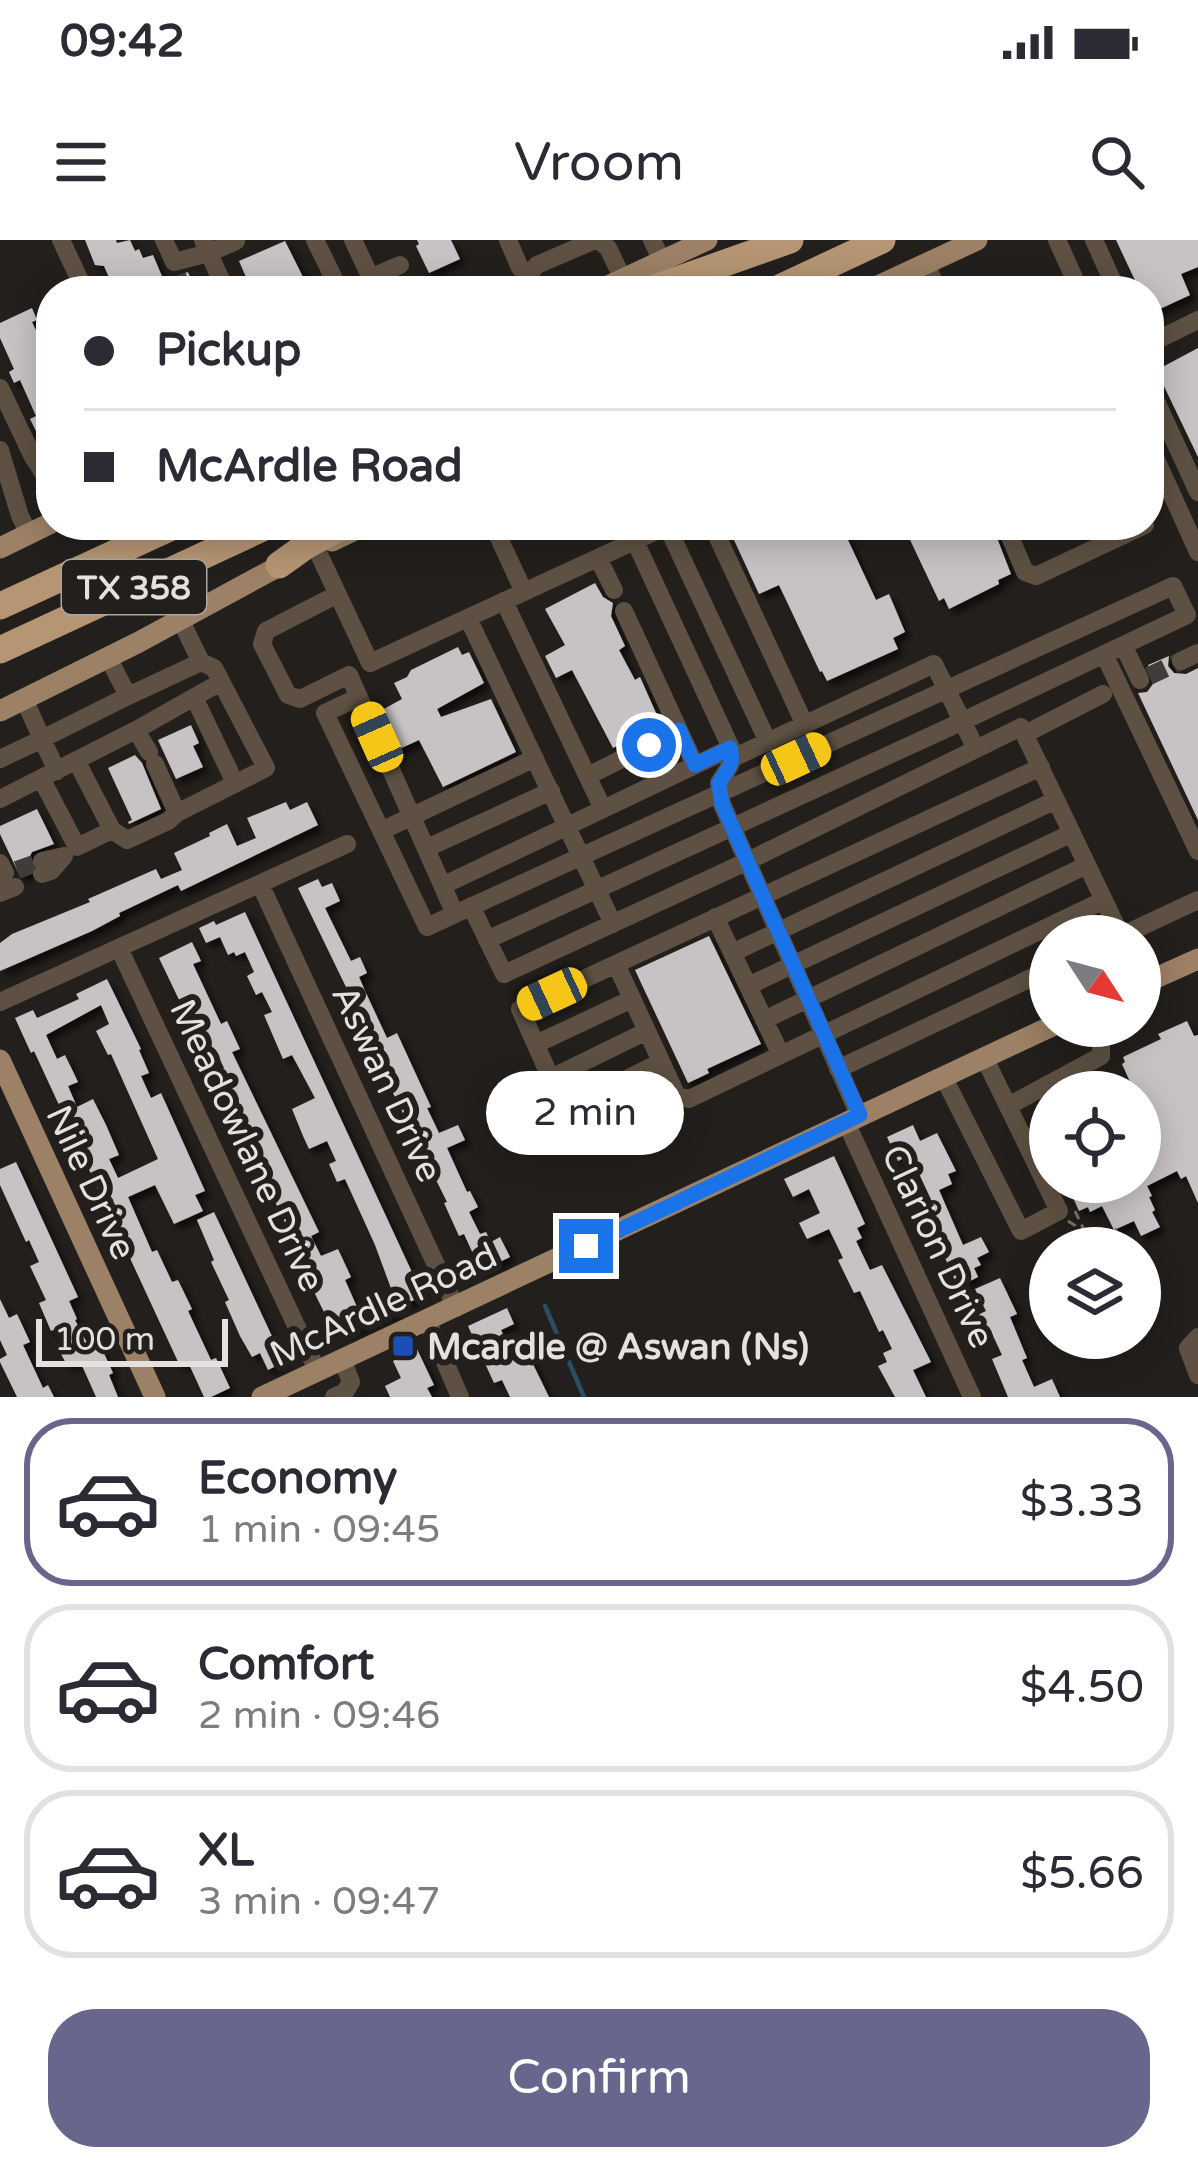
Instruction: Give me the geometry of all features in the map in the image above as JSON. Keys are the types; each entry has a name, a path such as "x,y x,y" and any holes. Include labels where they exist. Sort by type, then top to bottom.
{"highway":[{"path":"666,276 792,240"},
{"path":"715,276 792,240"},
{"path":"804,276 882,240"},
{"path":"836,276 897,240"},
{"name":"TX 358","path":"0,606 143,540"},
{"name":"TX 358","path":"0,650 237,540"},
{"path":"279,565 316,540"}],"main road":[{"path":"640,276 657,250 707,240"},
{"path":"900,276 977,240"},
{"path":"0,548 36,530"},
{"path":"11,704 333,540"},
{"path":"1161,976 1198,958"},
{"name":"McArdle Road","path":"262,1397 296,1389 317,1370 1029,1037"},
{"name":"Nile Drive","path":"0,1060 155,1397"}],"street":[{"path":"61,240 78,276"},
{"path":"164,240 176,269 206,247 237,240"},
{"path":"315,240 333,276"},
{"path":"353,240 370,276"},
{"path":"508,240 526,276"},
{"path":"1057,240 1074,276"},
{"path":"1094,240 1110,276"},
{"path":"533,276 536,266 600,241 627,276"},
{"path":"206,247 219,276"},
{"path":"1086,276 1104,262"},
{"path":"926,264 931,276"},
{"path":"385,276 400,265"},
{"path":"1164,337 1198,320"},
{"path":"0,388 36,462"},
{"path":"1164,418 1198,492"},
{"path":"0,450 7,495 28,534"},
{"path":"1164,476 1198,552"},
{"path":"1164,516 1179,509"},
{"path":"500,540 524,592"},
{"path":"674,540 768,742"},
{"path":"719,540 806,725"},
{"path":"1011,540 1025,572 1036,576 1113,540"},
{"path":"337,595 266,631 262,644 288,694 300,699 635,541 732,753 719,794"},
{"path":"316,548 370,663"},
{"path":"598,558 614,590"},
{"path":"359,697 325,713 427,926 1173,586 1187,615 487,940"},
{"path":"504,601 603,808"},
{"path":"624,611 695,765"},
{"path":"468,618 614,924"},
{"path":"77,762 112,830 127,840 266,768 214,668 201,662 180,620"},
{"path":"1025,734 1145,678 1114,649"},
{"path":"1114,649 1112,691 1198,851"},
{"path":"108,657 128,696"},
{"path":"0,759 201,662"},
{"path":"444,885 695,765 768,742 934,664 976,749"},
{"path":"349,675 444,885 487,940 504,974 1022,727 1111,915"},
{"path":"0,799 221,682"},
{"path":"194,697 235,783"},
{"path":"11,704 42,739 71,852"},
{"path":"136,730 177,813"},
{"path":"588,776 679,730"},
{"path":"381,831 535,758"},
{"path":"1041,767 520,1009 575,1133 590,1141 677,1096 689,1099 1104,900"},
{"path":"427,848 551,791"},
{"name":"Clarion Drive","path":"719,794 972,1397"},
{"path":"733,953 1056,800"},
{"path":"42,868 51,871 71,852 112,830"},
{"path":"748,986 1072,833"},
{"path":"0,1002 347,844"},
{"path":"764,1019 1088,865"},
{"name":"Aswan Drive","path":"261,886 456,1307"},
{"path":"1161,917 1198,900"},
{"path":"716,917 781,1054"},
{"name":"Meadowlane Drive","path":"119,948 317,1370"},
{"path":"616,964 677,1096"},
{"path":"838,1069 1029,979"},
{"path":"536,1044 632,999"},
{"path":"550,1078 647,1031"},
{"path":"1008,1106 1101,1056 1101,1047"},
{"path":"943,1076 1021,1232 1059,1211 985,1057"},
{"path":"565,1109 661,1062"},
{"path":"427,1319 460,1397"},
{"path":"1198,1336 1188,1348 1198,1375"},
{"path":"334,1397 351,1382 342,1359"}],"path":[{"path":"1055,1214 1077,1227"}],"building":[{"path":"85,240 130,240 143,258 153,255 162,276 108,276 104,266 95,265"},
{"path":"417,240 451,240 460,259 429,273"},
{"path":"1116,240 1198,240 1198,267 1181,274 1190,295 1164,307 1164,276 1133,276"},
{"path":"285,241 302,276 246,276 239,261"},
{"path":"32,308 36,318 32,322 36,330 36,416 20,380 14,383 9,372 14,369 0,338 0,323"},
{"path":"1198,348 1198,457 1164,386 1164,366"},
{"path":"734,540 848,540 876,600 889,594 905,632 893,638 898,649 827,681 779,585 759,594"},
{"path":"910,540 998,540 1011,574 949,609 944,598 939,601"},
{"path":"595,583 613,603 611,616 625,646 619,650 635,680 640,677 656,713 650,716 656,726 613,748 572,670 556,678 545,656 565,645 545,609"},
{"path":"458,647 462,655 469,652 484,683 437,709 441,717 491,699 516,752 443,787 419,740 397,750 380,711 402,699 394,683"},
{"path":"1169,656 1168,666 1174,673 1198,668 1198,820 1138,693 1147,692 1153,684 1148,665"},
{"path":"191,725 199,743 193,746 203,767 176,779 158,740"},
{"path":"135,755 161,809 129,824 132,820 108,768"},
{"path":"286,802 290,810 307,802 318,825 181,891 178,885 92,931 0,971 0,943 12,934 156,869 161,879 182,870 174,853 227,824 237,846 256,838 247,818"},
{"path":"37,809 54,844 32,852 29,874 23,877 0,826"},
{"path":"318,879 322,887 332,883 340,901 325,908 351,961 360,957 367,973 359,977 366,993 387,1038 397,1033 439,1133 458,1125 465,1140 447,1148 478,1207 469,1212 480,1234 486,1232 491,1242 500,1237 510,1257 481,1271 464,1234 459,1236 388,1083 392,1082 298,888"},
{"path":"245,912 423,1296 347,1333 342,1323 332,1328 213,1073 224,1068 215,1049 205,1054 159,958 192,942 201,961 193,964 221,1024 227,1021 240,1049 232,1052 319,1232 311,1236 321,1256 338,1249 351,1277 345,1280 357,1307 392,1291 345,1179 337,1182 329,1164 336,1161 327,1141 309,1149 303,1136 292,1109 315,1098 292,1055 283,1059 264,1015 272,1012 247,976 254,972 245,952 228,955 220,937 206,943 199,928"},
{"path":"709,936 761,1044 688,1083 635,970"},
{"path":"107,979 141,1049 149,1073 141,1076 151,1098 161,1093 205,1191 195,1195 203,1211 174,1224 155,1185 128,1197 152,1252 157,1250 172,1282 178,1280 211,1360 216,1358 230,1388 211,1397 204,1397 188,1362 180,1366 15,1018 33,1010 37,1018 79,999 76,994","holes":["101,1005 109,1024 96,1031 158,1159 118,1178 109,1159 119,1155 93,1099 77,1107 68,1086 78,1082 65,1055 57,1059 46,1035"]},
{"path":"1187,1021 1194,1036 1198,1035 1198,1203 1186,1176 1181,1179 1177,1171 1161,1179 1161,1071 1125,1071 1122,1064 1123,1057 1144,1047 1161,1047 1161,1033"},
{"path":"913,1125 920,1141 937,1133 956,1171 948,1174 952,1184 939,1190 963,1245 981,1237 989,1252 977,1258 981,1265 974,1268 978,1277 958,1287 925,1213 935,1208 914,1163 906,1157 898,1161 887,1137"},
{"path":"834,1156 865,1224 857,1228 862,1238 856,1241 870,1270 882,1265 931,1362 913,1370 926,1397 895,1397 878,1366 887,1362 883,1353 892,1349 860,1291 854,1293 829,1229 807,1239 799,1223 820,1213 809,1189 793,1197 784,1179"},
{"path":"16,1162 78,1297 69,1301 75,1320 86,1341 96,1336 118,1397 96,1397 80,1361 68,1367 61,1354 69,1350 58,1328 51,1331 39,1303 46,1300 30,1266 39,1262 0,1185 0,1169"},
{"path":"1075,1203 1152,1203 1160,1227 1137,1227 1134,1221 1112,1227 1102,1206 1079,1211"},
{"path":"214,1212 284,1362 268,1370 260,1353 252,1357 240,1336 211,1262 197,1220"},
{"path":"1000,1278 1017,1314 1010,1317 1034,1387 1052,1379 1060,1397 1008,1397 992,1359 1002,1355 989,1327 978,1332 971,1318 986,1311 975,1289"},
{"path":"0,1299 9,1318 17,1314 30,1342 23,1345 43,1388 48,1385 54,1397 17,1397 0,1362 7,1355 0,1340"},
{"path":"507,1308 514,1324 501,1330 516,1362 529,1356 549,1397 510,1397 502,1380 494,1383 468,1326"},
{"path":"417,1349 434,1385 427,1388 432,1397 390,1397 385,1386 401,1378 393,1361"}],"waterway":[{"path":"545,1306 584,1397"}],"tunnel":[{"path":"1149,676 1181,661"},
{"path":"17,870 42,861"}],"place":[{"name":"Mcardle @ Aswan (Ns)","path":"403,1346"}],"route":[{"path":"586,1246 860,1115 722,804 719,783 734,758 730,748 695,765 679,730 649,745"}]}
